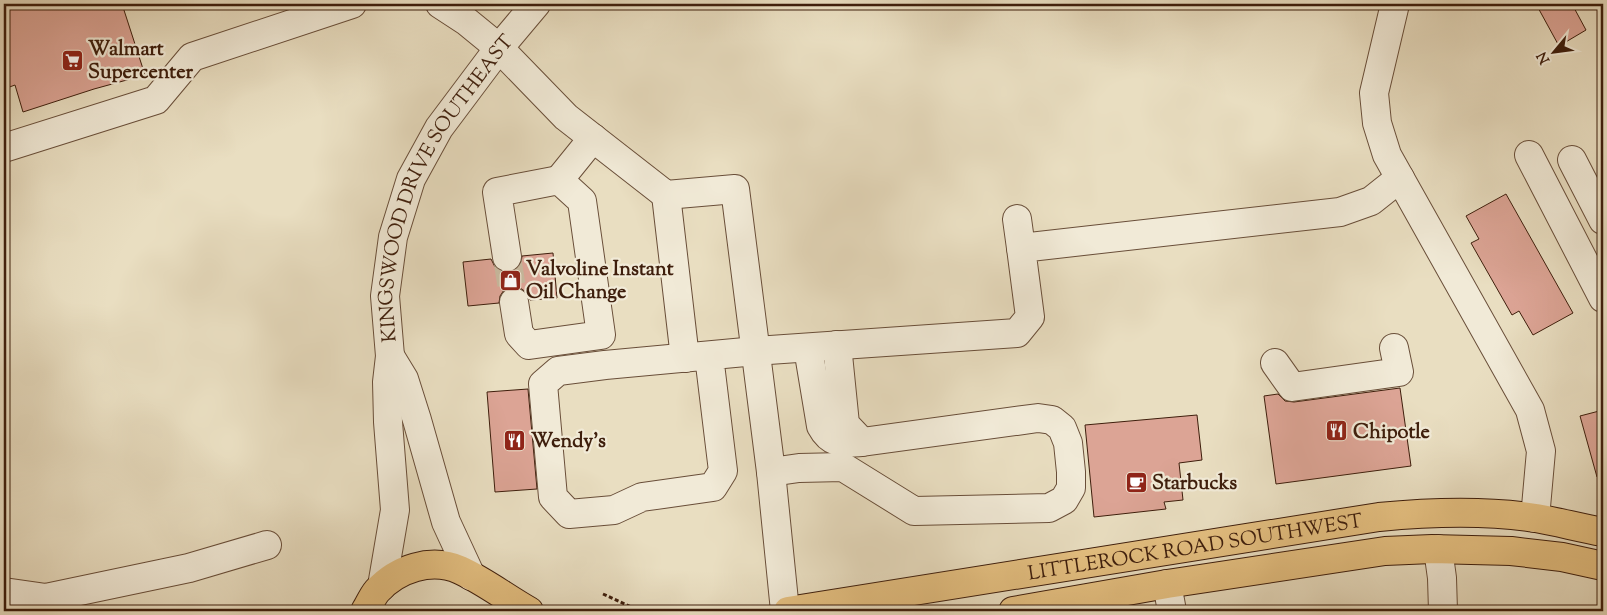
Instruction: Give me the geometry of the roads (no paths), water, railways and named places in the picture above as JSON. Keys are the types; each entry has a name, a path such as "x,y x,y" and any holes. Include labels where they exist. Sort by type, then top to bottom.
{"main road":[{"name":"LITTLEROCK ROAD SOUTHWEST","path":"786,611 1379,517 1427,513 1470,513 1535,518 1603,532"},
{"name":"LITTLEROCK ROAD SOUTHWEST","path":"1013,611 1167,584 1385,551 1438,549 1511,551 1562,557 1603,566"},
{"path":"344,611 374,597 392,577 413,567 436,564 459,570 529,611"},
{"path":"475,579 495,599 499,611"}],"street":[{"path":"440,4 466,21 499,48 566,117 666,195 697,357 723,471 713,487 642,497 614,510 569,514 553,497 543,384 558,372 605,365 697,357 756,351 1017,333 1030,317 1017,219"},
{"name":"KINGSWOOD DRIVE SOUTHEAST","path":"374,597 395,510 388,422 390,356 384,296 393,237 411,179 438,128 499,48 536,4"},
{"path":"1395,4 1374,93 1377,123 1387,155 1530,410 1541,451 1535,518"},
{"path":"4,148 156,100 192,57 344,5"},
{"path":"508,257 497,192 559,180 593,138"},
{"path":"1529,155 1603,298"},
{"path":"1572,160 1603,220"},
{"path":"1021,248 1340,212 1371,201 1400,178"},
{"path":"559,180 582,201 605,365"},
{"path":"666,195 735,189 771,472 786,611"},
{"path":"514,302 519,334 529,345 601,336"},
{"path":"837,346 845,424 862,442"},
{"path":"771,472 799,468 843,467 914,511 1048,508 1064,500 1071,488 1068,443 1062,428 1052,420 1038,418 862,442 844,443 834,441 826,436 821,426 808,348"},
{"path":"1275,363 1292,387 1399,372 1394,348"},
{"name":"KINGSWOOD DRIVE SOUTHEAST","path":"390,356 404,379 446,522 475,579"},
{"path":"4,592 35,598 46,598 189,568 267,545"},
{"path":"1438,549 1444,611"},
{"path":"1167,584 1172,611"}],"tunnel":[{"path":"507,257 514,302"}],"place":[{"name":"Walmart Supercenter","path":"72,60"},
{"name":"Valvoline Instant Oil Change","path":"510,280"},
{"name":"Chipotle","path":"1337,431"},
{"name":"Wendy's","path":"515,440"},
{"name":"Starbucks","path":"1136,482"}]}
